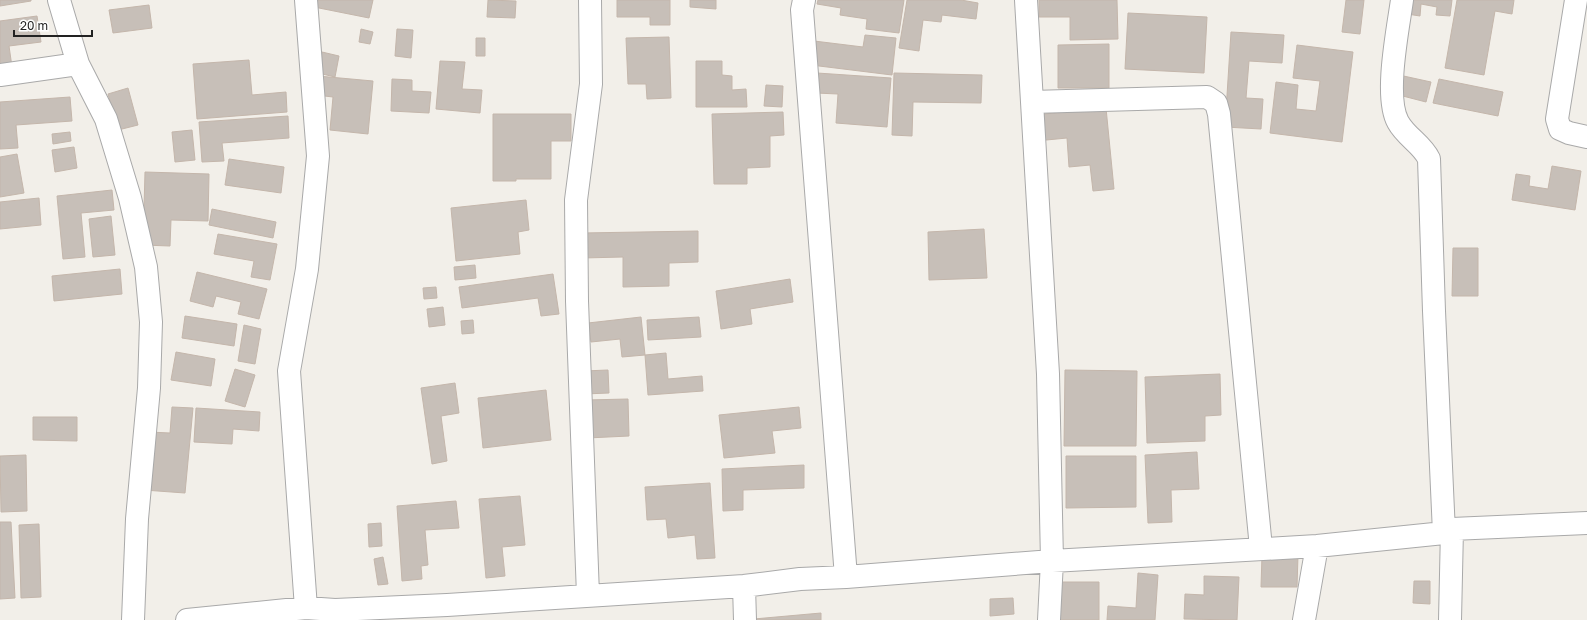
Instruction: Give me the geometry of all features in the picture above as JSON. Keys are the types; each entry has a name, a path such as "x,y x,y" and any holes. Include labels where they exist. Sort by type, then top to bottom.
{"street":[{"path":"59,0 78,64 106,119 130,198 147,275 152,322 149,388 137,519 133,620"},
{"path":"306,0 318,156 307,269 289,371 306,608"},
{"path":"588,595 577,301 576,200 591,84 590,0"},
{"path":"804,0 802,10 846,577"},
{"path":"1026,0 1048,374 1052,561 1049,620"},
{"path":"1402,0 1392,82 1393,110 1397,121 1404,131 1425,150 1429,159 1434,311 1448,531 1450,620"},
{"path":"1576,0 1557,119 1560,129 1569,133 1587,137"},
{"path":"0,75 78,64"},
{"path":"1032,102 1207,97 1216,103 1219,114 1261,548"},
{"path":"187,620 306,608 336,615 448,612 588,595 744,586 800,579 846,577 1052,561 1317,546 1448,531 1587,523"},
{"path":"1304,620 1317,546"},
{"path":"744,586 745,620"}],"building":[{"path":"0,0 31,0 31,1 0,6"},
{"path":"316,0 373,0 369,18 314,7"},
{"path":"488,0 516,1 515,18 487,17"},
{"path":"617,0 670,0 670,25 650,25 650,17 617,17"},
{"path":"690,0 716,0 716,9 690,7"},
{"path":"818,0 904,0 899,33 866,29 867,19 840,15 841,8 817,4"},
{"path":"907,0 961,0 978,3 976,19 942,15 941,22 923,20 919,51 899,48"},
{"path":"1039,0 1117,0 1118,39 1070,40 1070,17 1039,17"},
{"path":"1346,0 1364,0 1360,34 1342,32"},
{"path":"1409,0 1452,0 1450,16 1436,15 1437,7 1421,4 1420,16 1407,14"},
{"path":"1457,0 1514,0 1512,14 1495,11 1484,75 1445,68"},
{"path":"149,5 152,28 113,33 109,10"},
{"path":"1128,13 1207,17 1204,73 1125,69"},
{"path":"37,16 41,42 9,46 12,67 0,69 0,21"},
{"path":"361,29 373,32 370,44 359,42"},
{"path":"397,29 413,30 411,58 395,56"},
{"path":"1231,32 1284,35 1282,63 1249,61 1246,98 1263,99 1261,129 1225,127"},
{"path":"865,35 896,38 892,75 811,65 814,41 863,47"},
{"path":"669,37 671,98 647,99 646,84 628,84 626,38"},
{"path":"476,38 485,38 485,56 476,56"},
{"path":"1109,44 1109,88 1058,88 1058,45"},
{"path":"1297,45 1353,52 1342,142 1270,133 1276,82 1298,85 1296,109 1316,111 1320,81 1293,78"},
{"path":"322,52 339,56 335,77 318,73"},
{"path":"249,60 252,95 286,92 287,112 197,119 193,64"},
{"path":"440,61 465,62 462,89 482,90 480,113 436,109"},
{"path":"696,61 722,61 722,75 732,76 732,90 746,89 747,107 696,107"},
{"path":"817,73 891,78 887,127 836,123 838,94 816,93"},
{"path":"894,73 982,75 981,103 913,102 912,136 892,135"},
{"path":"1399,75 1431,82 1426,102 1395,94"},
{"path":"318,76 373,81 368,134 330,130 333,97 316,95"},
{"path":"392,79 412,80 412,91 431,92 429,113 391,111"},
{"path":"1439,79 1503,92 1498,116 1433,103"},
{"path":"766,85 783,86 782,107 764,106"},
{"path":"128,88 138,125 118,130 108,94"},
{"path":"70,97 72,121 16,125 18,148 0,149 0,102"},
{"path":"1106,108 1114,189 1093,191 1090,165 1069,167 1067,138 1036,141 1034,115"},
{"path":"783,112 784,135 770,136 770,167 747,168 747,184 714,184 712,114"},
{"path":"493,114 571,114 571,141 551,141 551,179 516,179 516,181 493,181"},
{"path":"288,116 289,138 222,143 224,161 202,162 199,122"},
{"path":"192,130 195,160 175,162 172,132"},
{"path":"70,132 71,141 53,144 52,134"},
{"path":"74,147 77,168 55,172 52,150"},
{"path":"17,154 24,193 0,197 0,157"},
{"path":"229,159 284,167 281,193 225,185"},
{"path":"1552,166 1581,171 1575,210 1512,200 1516,174 1530,176 1529,186 1548,189"},
{"path":"145,172 209,174 208,221 171,220 170,246 143,245"},
{"path":"112,190 114,210 81,213 85,257 63,259 57,196"},
{"path":"39,198 41,225 0,229 0,202"},
{"path":"526,200 529,230 518,232 520,254 456,261 451,208"},
{"path":"212,209 276,222 273,238 209,225"},
{"path":"111,216 115,255 93,257 89,219"},
{"path":"984,229 987,278 929,280 928,232"},
{"path":"698,231 698,262 669,263 669,286 623,287 623,257 582,258 582,233"},
{"path":"218,234 277,244 270,280 251,277 254,261 214,254"},
{"path":"1453,248 1478,248 1478,296 1452,296"},
{"path":"475,265 476,278 455,280 454,267"},
{"path":"120,269 122,294 54,301 52,276"},
{"path":"197,272 267,289 259,319 238,314 241,302 216,296 213,307 190,301"},
{"path":"553,274 559,314 541,316 538,298 462,308 459,287"},
{"path":"790,279 793,302 750,309 752,324 721,329 716,291"},
{"path":"436,287 437,298 424,299 423,288"},
{"path":"443,307 445,325 429,327 427,309"},
{"path":"185,316 237,324 234,346 182,338"},
{"path":"641,317 645,355 622,357 620,339 591,342 588,323"},
{"path":"699,317 701,337 648,340 647,320"},
{"path":"473,320 474,333 462,334 461,321"},
{"path":"244,325 261,329 255,364 238,361"},
{"path":"176,352 215,359 211,386 171,380"},
{"path":"666,353 668,379 702,376 703,391 648,395 645,355"},
{"path":"235,369 255,375 245,407 225,401"},
{"path":"608,370 609,393 584,394 584,371"},
{"path":"1065,370 1137,371 1136,446 1064,446"},
{"path":"1220,374 1221,415 1205,416 1205,441 1147,443 1145,377"},
{"path":"455,383 459,413 441,416 447,461 432,464 421,388"},
{"path":"546,390 551,440 483,448 478,398"},
{"path":"628,399 629,436 587,438 586,400"},
{"path":"172,407 193,408 185,493 144,490 149,432 170,433"},
{"path":"799,407 801,428 772,431 775,453 724,458 719,415"},
{"path":"196,408 260,412 259,431 233,429 232,444 194,442"},
{"path":"33,417 77,417 77,441 33,440"},
{"path":"1197,452 1199,489 1171,490 1172,522 1148,523 1145,455"},
{"path":"26,455 27,511 1,512 0,456"},
{"path":"1066,456 1136,456 1136,507 1066,508"},
{"path":"804,465 804,488 743,490 743,510 723,511 722,469"},
{"path":"710,483 715,558 697,559 695,535 668,538 666,519 647,520 645,487"},
{"path":"520,496 525,545 502,547 505,576 486,578 479,499"},
{"path":"456,501 459,528 425,530 428,565 421,566 422,579 402,581 397,506"},
{"path":"0,522 11,522 15,598 0,599"},
{"path":"381,523 382,546 369,547 368,524"},
{"path":"39,524 41,597 21,598 19,525"},
{"path":"1262,555 1298,555 1297,587 1261,587"},
{"path":"383,557 388,584 378,585 374,559"},
{"path":"1138,573 1158,575 1155,620 1107,620 1108,606 1136,608"},
{"path":"1204,576 1239,577 1237,620 1184,619 1185,594 1204,595"},
{"path":"1414,581 1430,581 1430,604 1413,603"},
{"path":"1052,582 1099,582 1099,620 1052,620"},
{"path":"1013,598 1014,614 990,616 990,599"},
{"path":"821,613 821,620 754,620 754,619"}]}
